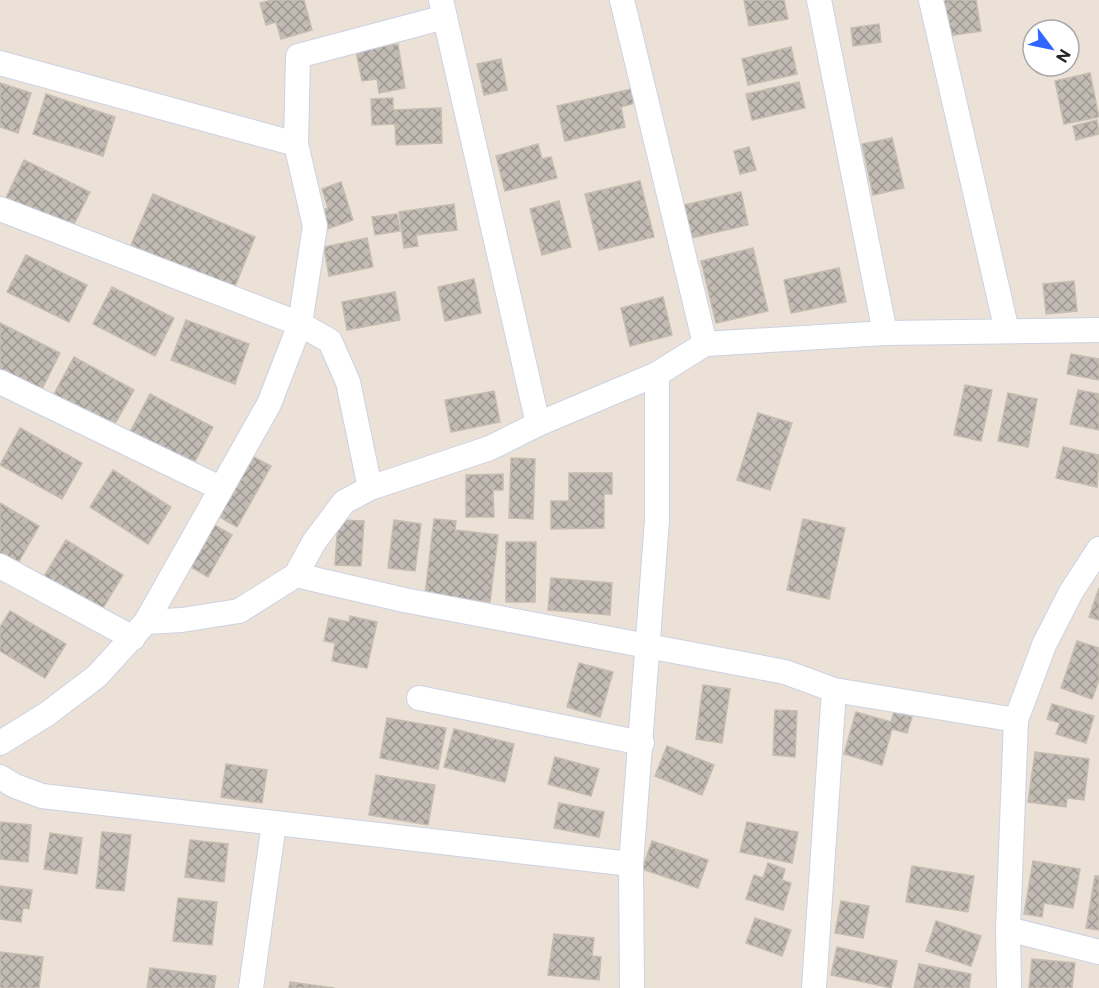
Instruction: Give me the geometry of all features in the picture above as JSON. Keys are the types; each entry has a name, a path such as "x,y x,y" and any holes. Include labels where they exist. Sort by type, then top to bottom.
{"street":[{"path":"622,0 705,344"},
{"path":"819,0 885,333"},
{"path":"931,0 1007,331"},
{"path":"0,743 47,714 97,676 139,630 269,404 300,324 315,226 296,144 298,56 443,8 538,424"},
{"path":"0,63 296,144"},
{"path":"0,209 300,324 330,341 348,382 370,488"},
{"path":"0,566 139,630 239,611 296,575 314,542 344,501 370,488 490,448 538,424 657,374 705,344 885,333 1099,330"},
{"path":"632,988 631,864 642,743 657,520 657,374"},
{"path":"0,382 220,488"},
{"path":"1009,988 1008,929 1016,720 1044,645 1071,592 1099,549"},
{"path":"296,575 404,600 785,672 834,690 1016,720"},
{"path":"814,988 834,690"},
{"path":"418,698 642,743"},
{"path":"0,777 15,786 42,796 631,864"},
{"path":"251,988 274,823"},
{"path":"1008,929 1099,952"}],"building":[{"path":"272,0 304,0 312,30 281,39 276,22 266,25 260,3"},
{"path":"744,0 784,0 788,19 749,26"},
{"path":"942,0 976,0 981,31 948,36"},
{"path":"879,24 881,42 853,46 851,28"},
{"path":"398,44 405,88 379,93 377,79 362,81 356,51"},
{"path":"791,47 797,74 748,85 742,59"},
{"path":"501,59 507,90 484,95 477,64"},
{"path":"1090,73 1099,117 1064,124 1055,81 1081,78 1081,75"},
{"path":"799,82 805,108 752,120 746,94"},
{"path":"0,83 31,93 18,133 0,127"},
{"path":"632,89 635,103 621,107 625,127 565,141 557,106"},
{"path":"46,94 115,117 103,156 33,134"},
{"path":"393,98 393,110 441,108 442,143 396,145 395,124 372,125 371,99"},
{"path":"1097,120 1099,134 1076,140 1073,126"},
{"path":"892,138 904,188 873,195 862,144"},
{"path":"538,144 542,159 551,157 557,178 505,191 496,156"},
{"path":"749,147 756,170 740,174 734,151"},
{"path":"24,160 90,192 70,232 5,200"},
{"path":"640,181 654,237 599,250 585,194"},
{"path":"341,182 353,220 327,229 321,211 328,208 322,189"},
{"path":"741,192 748,225 691,238 684,205"},
{"path":"153,194 255,237 234,289 131,245"},
{"path":"559,201 571,247 542,255 530,209"},
{"path":"454,204 457,230 416,235 418,246 404,248 399,212"},
{"path":"397,214 400,231 375,235 372,217"},
{"path":"367,238 373,267 329,276 324,247"},
{"path":"753,248 768,311 716,323 701,261"},
{"path":"26,255 87,285 69,322 7,292"},
{"path":"839,268 846,302 791,313 784,280"},
{"path":"474,279 481,313 445,321 438,287"},
{"path":"1074,281 1077,311 1046,314 1043,284"},
{"path":"112,287 174,318 155,356 93,324"},
{"path":"395,292 400,320 347,330 342,302"},
{"path":"663,297 672,335 630,346 621,308"},
{"path":"186,320 249,344 235,384 171,360"},
{"path":"0,323 60,353 40,393 0,373"},
{"path":"1071,354 1099,359 1099,380 1067,374"},
{"path":"74,357 134,390 112,429 53,396"},
{"path":"965,385 992,390 981,441 954,435"},
{"path":"1078,390 1099,394 1099,430 1070,424"},
{"path":"494,391 500,422 451,432 445,400"},
{"path":"1008,393 1037,399 1028,447 998,441"},
{"path":"150,394 213,427 192,467 129,434"},
{"path":"758,413 792,423 770,490 737,480"},
{"path":"20,428 82,463 62,499 0,465"},
{"path":"1063,447 1099,455 1097,487 1056,478"},
{"path":"244,452 271,466 237,527 211,512"},
{"path":"511,458 535,459 533,519 509,518"},
{"path":"113,470 171,507 148,544 90,507"},
{"path":"569,473 612,473 612,494 604,494 604,528 551,529 551,501 569,501"},
{"path":"503,474 503,490 493,490 494,517 466,517 466,475"},
{"path":"0,503 39,526 17,565 0,556"},
{"path":"434,519 456,521 455,530 498,535 490,602 425,595"},
{"path":"803,519 845,528 829,599 787,590"},
{"path":"338,520 364,521 361,566 335,565"},
{"path":"394,520 421,524 415,571 388,568"},
{"path":"208,521 232,535 208,577 184,563"},
{"path":"66,540 123,575 100,613 43,578"},
{"path":"506,542 536,542 535,602 506,602"},
{"path":"551,578 612,583 610,615 548,610"},
{"path":"1099,588 1099,620 1089,617"},
{"path":"10,611 66,644 45,678 0,651 0,627"},
{"path":"350,616 377,622 367,668 332,661 335,643 324,641 329,618 349,622"},
{"path":"1077,641 1099,648 1099,680 1092,699 1061,688"},
{"path":"579,663 613,672 600,717 567,707"},
{"path":"703,685 730,689 722,743 696,739"},
{"path":"1052,704 1094,716 1086,743 1056,734 1060,723 1047,719"},
{"path":"775,710 797,711 795,757 773,755"},
{"path":"856,712 891,722 894,712 912,717 907,733 892,729 882,765 844,754"},
{"path":"387,718 446,728 438,769 380,758"},
{"path":"454,729 514,744 505,782 444,767"},
{"path":"667,746 714,765 702,795 655,776"},
{"path":"1035,752 1089,759 1084,800 1067,798 1066,807 1028,802"},
{"path":"555,757 599,769 591,796 548,784"},
{"path":"226,764 267,770 262,803 221,797"},
{"path":"376,775 435,785 428,825 369,815"},
{"path":"559,803 604,812 599,837 554,828"},
{"path":"0,822 31,825 28,862 0,859"},
{"path":"747,822 798,832 792,863 740,852"},
{"path":"102,832 131,835 124,891 96,888"},
{"path":"50,833 82,838 77,874 44,869"},
{"path":"190,840 228,844 224,882 185,877"},
{"path":"652,841 708,860 698,888 642,869"},
{"path":"1033,861 1080,869 1073,908 1044,903 1042,917 1024,914"},
{"path":"768,863 785,869 782,880 791,883 783,910 746,899 754,875 763,878"},
{"path":"912,866 974,876 968,912 906,902"},
{"path":"1095,876 1099,876 1099,930 1086,928"},
{"path":"0,886 32,890 29,909 23,908 21,922 0,919"},
{"path":"178,898 217,902 212,945 173,941"},
{"path":"841,901 869,906 863,938 835,933"},
{"path":"755,918 791,930 782,956 746,943"},
{"path":"936,921 981,936 971,966 926,951"},
{"path":"554,934 594,938 592,956 601,957 599,980 548,975"},
{"path":"837,947 897,961 891,988 831,975"},
{"path":"0,952 43,957 39,988 0,988"},
{"path":"1032,959 1075,963 1072,988 1029,988"},
{"path":"919,964 971,974 969,988 914,988"},
{"path":"150,968 216,976 214,988 147,988"},
{"path":"290,982 334,988 289,988"}]}
